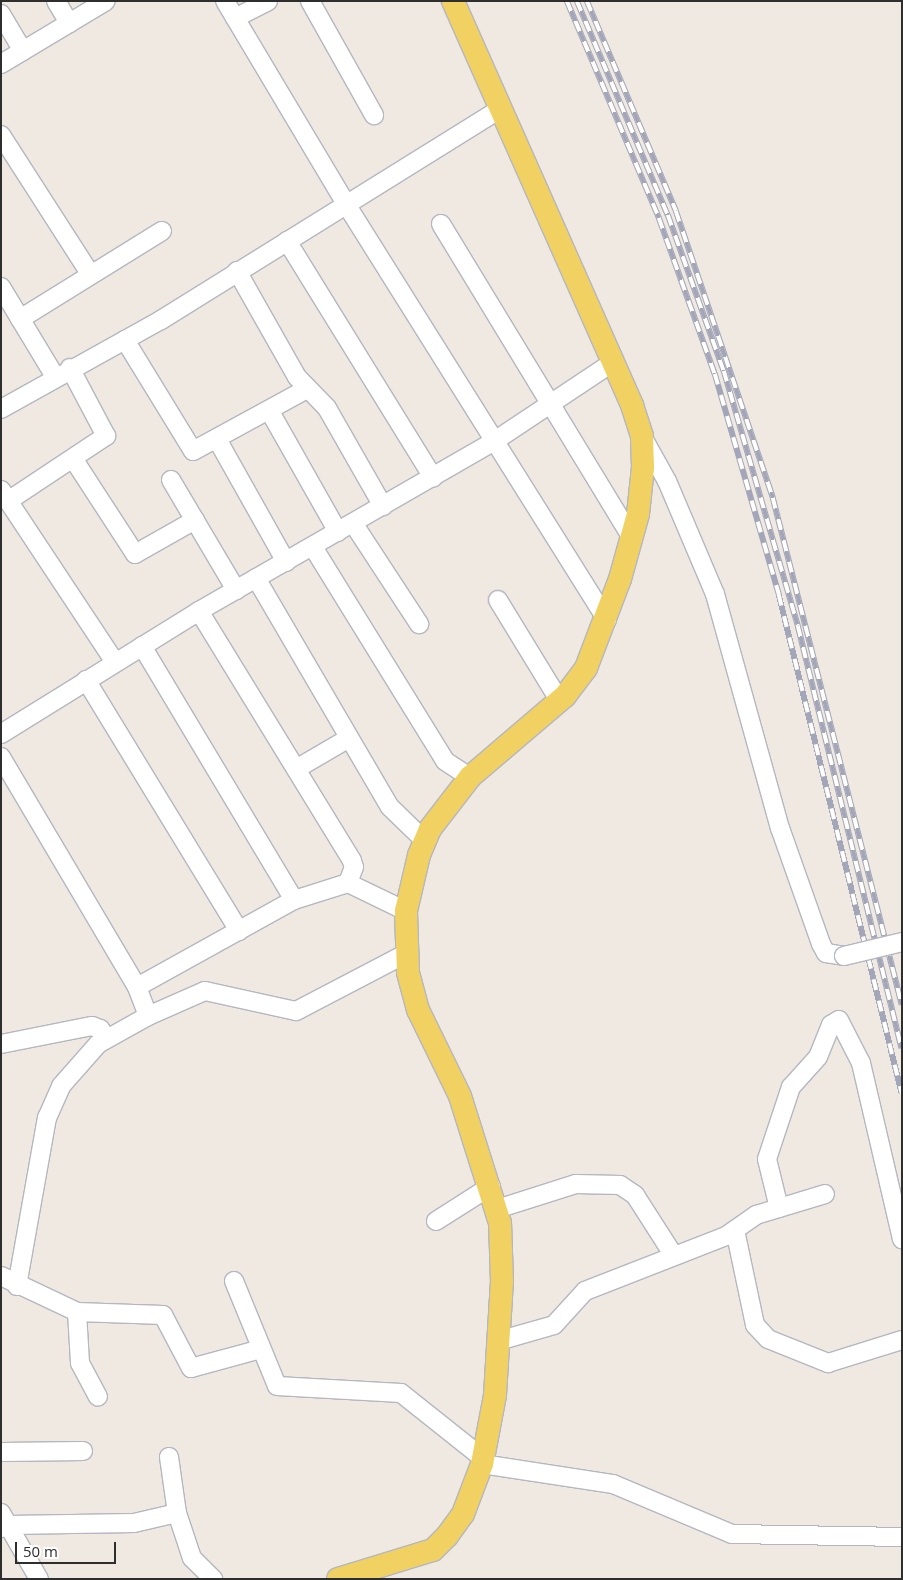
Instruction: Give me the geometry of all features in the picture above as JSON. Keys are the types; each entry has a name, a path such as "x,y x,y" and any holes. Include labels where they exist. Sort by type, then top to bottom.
{"main road":[{"path":"338,1579 433,1550 463,1514 483,1461 498,1341 502,1282 497,1209 460,1096 418,1010 407,953 406,911 425,841 430,829 470,777 560,700 586,668 607,620 632,538 643,467 642,436 454,1"}],"street":[{"path":"56,1 69,23"},
{"path":"1,64 106,1"},
{"path":"225,1 346,204 496,440 607,620"},
{"path":"236,18 268,1"},
{"path":"310,1 374,115"},
{"path":"1,14 24,51"},
{"path":"1,409 125,340 501,108"},
{"path":"1,135 91,276"},
{"path":"441,224 632,538"},
{"path":"20,319 162,231"},
{"path":"287,241 433,477"},
{"path":"237,271 305,390 326,408 383,506"},
{"path":"1,287 20,319 106,431 102,440 74,460 5,495 115,662"},
{"path":"125,340 187,446 193,450 217,440 305,390"},
{"path":"1,734 199,611 496,440 612,363"},
{"path":"269,410 346,527 419,624"},
{"path":"642,436 667,482 720,608 780,828 821,944 826,953 844,956 902,942"},
{"path":"217,440 286,562"},
{"path":"74,460 135,554 195,520"},
{"path":"171,480 236,590"},
{"path":"313,547 445,761 470,777"},
{"path":"256,578 390,807 425,841"},
{"path":"498,600 560,700"},
{"path":"199,611 352,860 354,867 348,883"},
{"path":"142,646 294,900"},
{"path":"86,680 239,931"},
{"path":"296,769 349,738"},
{"path":"1,757 137,987 148,1016"},
{"path":"137,987 294,900 348,883 406,911"},
{"path":"17,1286 26,1221 52,1102 87,1055 107,1038 148,1016 198,993 215,990 296,1011 407,953"},
{"path":"779,1208 767,1159 791,1086 818,1057 833,1022 839,1020 861,1063 902,1239"},
{"path":"1,1044 92,1026 100,1029 107,1038"},
{"path":"497,1209 576,1184 620,1185 635,1195 674,1256"},
{"path":"436,1221 491,1186"},
{"path":"498,1341 554,1325 578,1294 735,1230 756,1215 825,1194"},
{"path":"735,1230 755,1324 768,1339 828,1363 902,1340"},
{"path":"1,1276 17,1286 77,1312 163,1315 190,1368 261,1349"},
{"path":"234,1281 277,1386 400,1393 483,1461 613,1484 732,1534 902,1537"},
{"path":"77,1312 80,1363 98,1397"},
{"path":"2,1453 83,1452"},
{"path":"169,1457 177,1513 192,1558 213,1579"},
{"path":"4,1522 124,1524 177,1513"},
{"path":"4,1522 39,1579"}],"railway":[{"path":"567,1 659,218 715,374 779,595 902,1094"},
{"path":"577,1 668,215 724,371 798,626 902,1048"},
{"path":"587,1 676,211 773,498 902,1005"}]}
